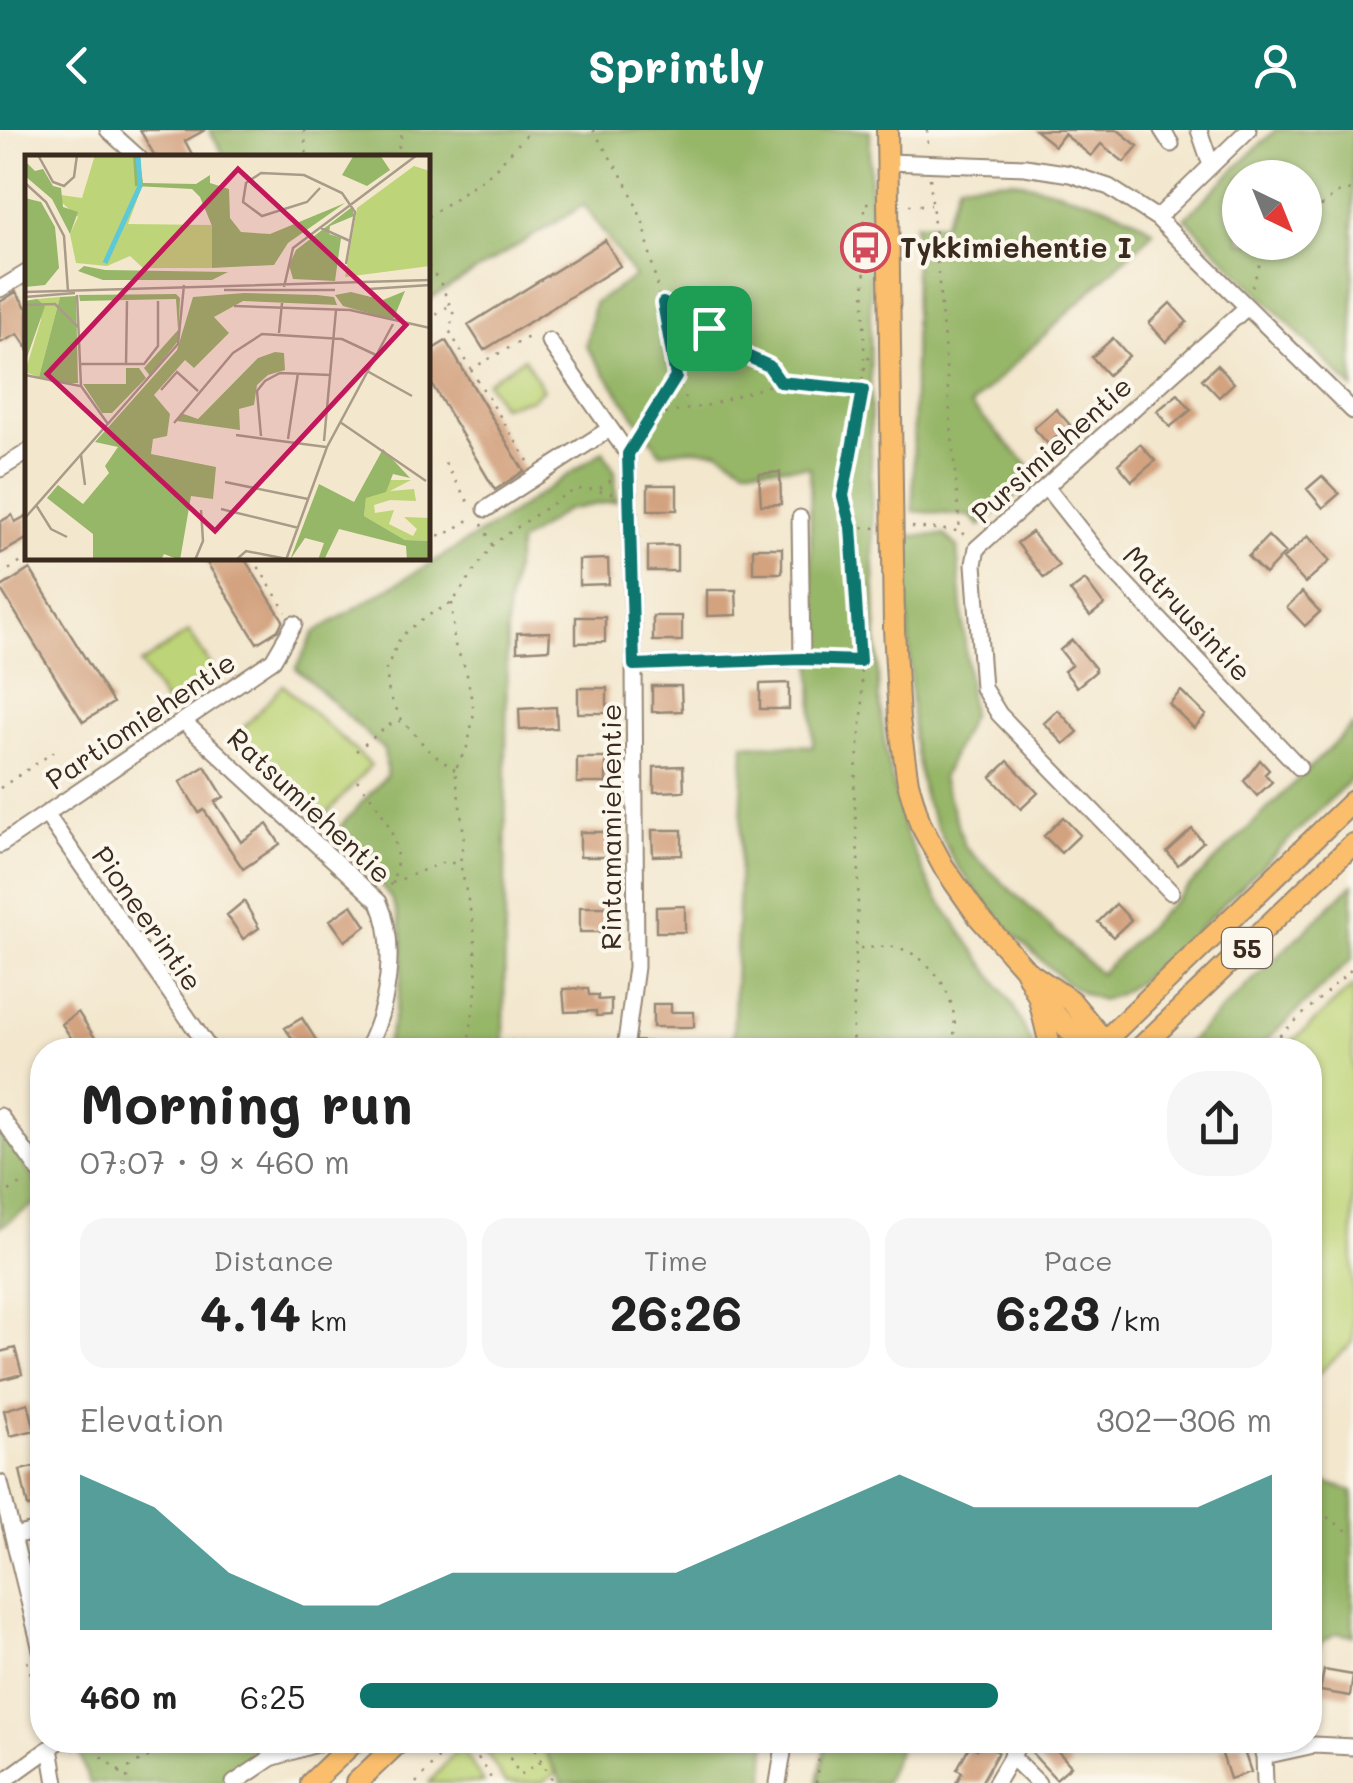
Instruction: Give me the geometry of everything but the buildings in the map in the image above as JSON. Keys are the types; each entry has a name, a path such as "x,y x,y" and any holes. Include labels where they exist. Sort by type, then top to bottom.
{"main road":[{"path":"887,130 894,629 899,720 908,783 920,823 943,866 978,916 1024,968 1070,1001 1094,1038"},
{"name":"55","path":"1109,1038 1353,801"},
{"name":"55","path":"1151,1038 1353,844"},
{"path":"1024,968 1038,994 1048,1038"},
{"path":"1038,994 1089,1038"},
{"path":"311,1783 342,1753"},
{"path":"356,1783 387,1753"}],"street":[{"path":"108,130 136,155"},
{"path":"1199,130 1212,165"},
{"path":"1157,218 1248,130"},
{"path":"888,162 1025,167 1070,174 1109,187 1157,218 1353,411"},
{"path":"0,290 25,274"},
{"name":"Pursimiehentie","path":"1171,892 988,700 975,582 977,548 1246,308"},
{"path":"550,341 628,454"},
{"path":"482,512 608,430"},
{"path":"0,469 25,454"},
{"name":"Rintamamiehentie","path":"627,1038 636,967 628,454"},
{"name":"Matruusintie","path":"1047,488 1107,564 1299,767"},
{"path":"634,665 802,659 800,518"},
{"name":"Partiomiehentie","path":"0,845 272,660 294,624"},
{"name":"Ratsumiehentie","path":"183,721 379,902 389,945 387,977 373,1038"},
{"name":"Pioneerintie","path":"46,814 202,1038"},
{"path":"0,1116 30,1157"},
{"path":"0,1484 30,1603"},
{"path":"14,1536 30,1532"},
{"path":"1322,1745 1353,1746"},
{"path":"1,1783 43,1753"},
{"path":"55,1753 56,1783"},
{"path":"234,1783 271,1758 287,1753"},
{"path":"778,1783 783,1753"},
{"path":"996,1783 1013,1753"},
{"path":"1262,1753 1265,1783"},
{"path":"1011,1756 1038,1783"}],"path":[{"path":"304,130 306,155"},
{"path":"397,155 402,130"},
{"path":"430,216 492,171 530,130"},
{"path":"594,130 628,186 644,225 676,377 690,407"},
{"path":"927,130 960,531 977,548"},
{"path":"1322,206 1337,193 1353,190"},
{"path":"1246,308 1261,260"},
{"path":"430,269 454,315 449,330 537,476"},
{"path":"663,303 709,328 727,347 769,366 780,382"},
{"path":"430,319 450,306"},
{"path":"853,1038 859,874 854,790 863,706 851,527 843,496 864,370 873,346 890,327"},
{"path":"471,369 539,332 550,341"},
{"path":"628,454 676,377"},
{"path":"654,416 709,405 780,382 863,390"},
{"path":"445,463 482,512 493,544"},
{"path":"455,770 430,752 402,720 389,694 386,669 401,636 452,603 493,544 566,494 584,488 599,489 630,500"},
{"path":"430,538 448,533 482,512"},
{"path":"851,527 878,528"},
{"path":"911,527 960,531"},
{"path":"0,575 25,560"},
{"path":"254,560 294,624"},
{"path":"452,603 454,643 466,670 474,712 468,746 455,770 464,835 460,864 474,928 477,986 468,1038"},
{"path":"802,659 860,661"},
{"path":"356,752 389,725 402,720"},
{"path":"0,788 58,749"},
{"path":"357,780 380,806 398,858 392,883 379,902"},
{"path":"392,883 441,863 460,864"},
{"path":"858,948 898,948 930,964 947,991 955,1038"},
{"path":"1277,1038 1353,968"},
{"path":"0,1196 30,1180"},
{"path":"1322,1514 1353,1536"},
{"path":"102,1753 134,1783"},
{"path":"119,1773 156,1753"},
{"path":"416,1783 443,1753"},
{"path":"475,1753 494,1783"},
{"path":"507,1753 520,1775 542,1761"},
{"path":"537,1753 554,1783"},
{"path":"816,1783 819,1753"}],"green space":[{"path":"209,130 870,130 871,493 879,700 887,758 904,829 932,890 1012,1004 1029,1038 733,1038 744,744 813,746 810,467 745,467 719,451 687,449 660,453 586,346 594,303 635,277 584,205 430,299 430,155 224,155"},
{"path":"1275,130 1353,130 1353,389 1226,260 1322,260 1322,160 1244,160"},
{"path":"1012,180 1104,205 1154,231 971,405 1038,476 980,526 970,516 913,511 915,224 944,223 959,183"},
{"path":"1222,182 1222,256 1185,218"},
{"path":"524,358 543,389 532,399 501,406 487,382"},
{"path":"603,451 615,471 616,501 566,510 519,543 507,610 504,1038 388,1038 402,973 397,913 384,888 347,850 336,831 387,775 384,750 296,668 314,633 496,524"},
{"path":"945,535 957,547 971,715 942,778 965,847 1100,974 1353,725 1353,777 1185,942 1117,995 1101,1000 1064,981 997,919 953,860 924,798 913,736 904,536"},
{"path":"189,632 216,673 167,706 140,664"},
{"path":"283,685 371,765 324,817 235,737"},
{"path":"1353,884 1353,958 1269,1038 1193,1038"},
{"path":"1353,986 1353,1342 1322,1370 1322,1038 1296,1038"},
{"path":"0,1129 30,1173 30,1207 0,1227"},
{"path":"1322,1482 1353,1491 1353,1636 1336,1633 1322,1642"},
{"path":"79,1753 262,1753 222,1783 89,1783"},
{"path":"454,1753 465,1753 484,1783 429,1783"},
{"path":"487,1753 546,1753 556,1774 541,1783 505,1783"},
{"path":"546,1753 766,1753 765,1783 562,1783"},
{"path":"824,1753 897,1753 884,1783 818,1783"}],"place":[{"name":"Tykkimiehentie I","path":"865,247"}],"route":[{"path":"663,303 709,328 727,347 769,366 780,382 834,384 863,390 843,496 851,527 860,661 802,659 634,665 628,454 676,377 663,303"}]}
